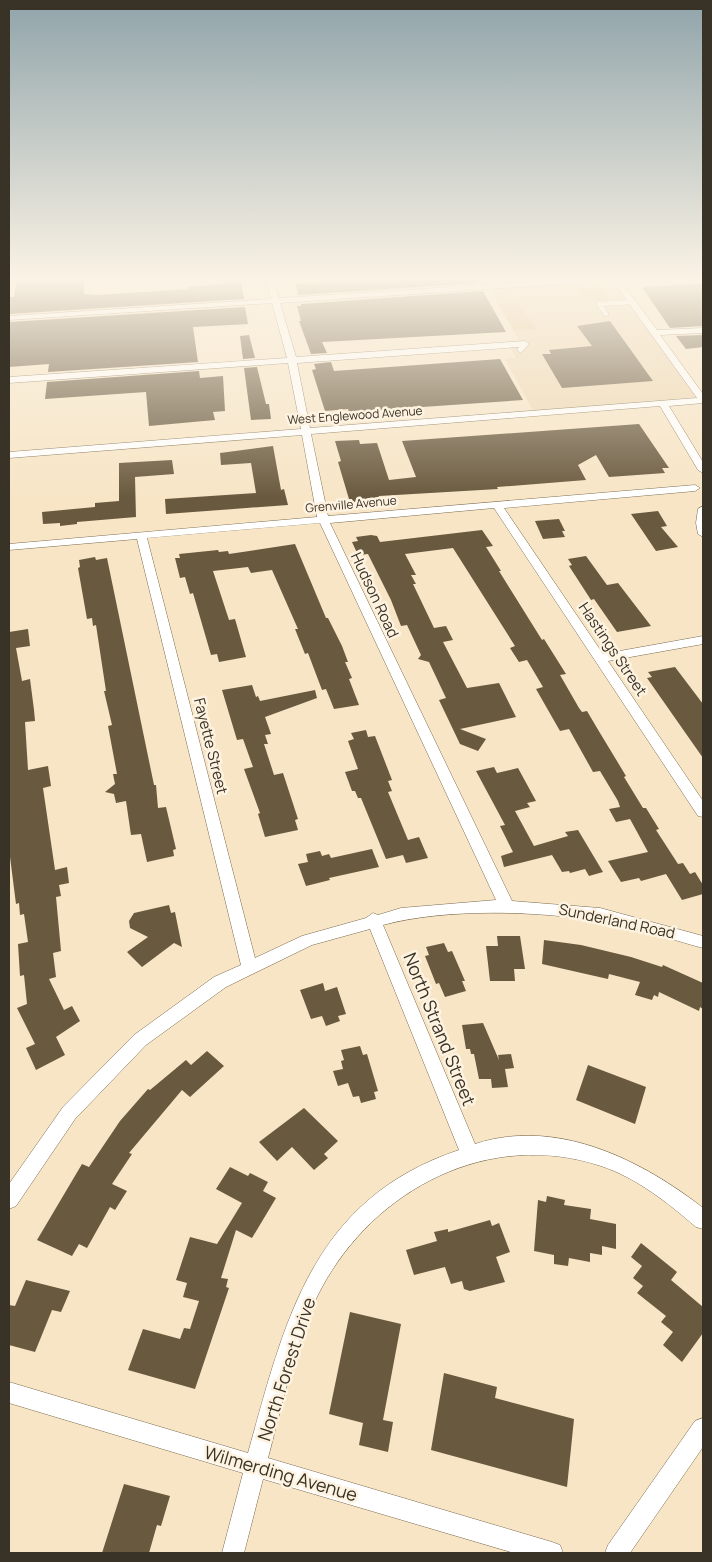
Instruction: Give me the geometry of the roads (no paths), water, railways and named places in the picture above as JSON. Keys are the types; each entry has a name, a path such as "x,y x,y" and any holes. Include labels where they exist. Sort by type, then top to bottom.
{"street":[{"name":"Hudson Road","path":"290,353 323,519 506,905"},
{"path":"9,380 395,353"},
{"path":"669,353 703,400"},
{"name":"West Englewood Avenue","path":"9,455 703,400"},
{"path":"663,404 703,470"},
{"path":"699,490 693,486 693,479 703,475"},
{"name":"Grenville Avenue","path":"9,547 496,504 699,490"},
{"name":"Hastings Street","path":"496,504 703,812"},
{"path":"703,509 701,523 703,534"},
{"name":"Fayette Street","path":"141,535 249,965"},
{"path":"600,659 703,640"},
{"name":"Sunderland Road","path":"9,1200 50,1136 86,1092 124,1053 164,1019 213,986 249,965 300,942 373,919 421,910 506,905 594,913 642,923 703,942"},
{"name":"North Strand Street","path":"373,919 470,1154"},
{"name":"North Forest Drive","path":"233,1553 254,1465 296,1325 321,1270 346,1235 374,1206 401,1185 435,1166 470,1154 496,1148 529,1145 561,1147 599,1156 633,1170 666,1190 703,1220"},
{"name":"Wilmerding Avenue","path":"9,1393 552,1553"},
{"path":"616,1553 703,1429"}]}
